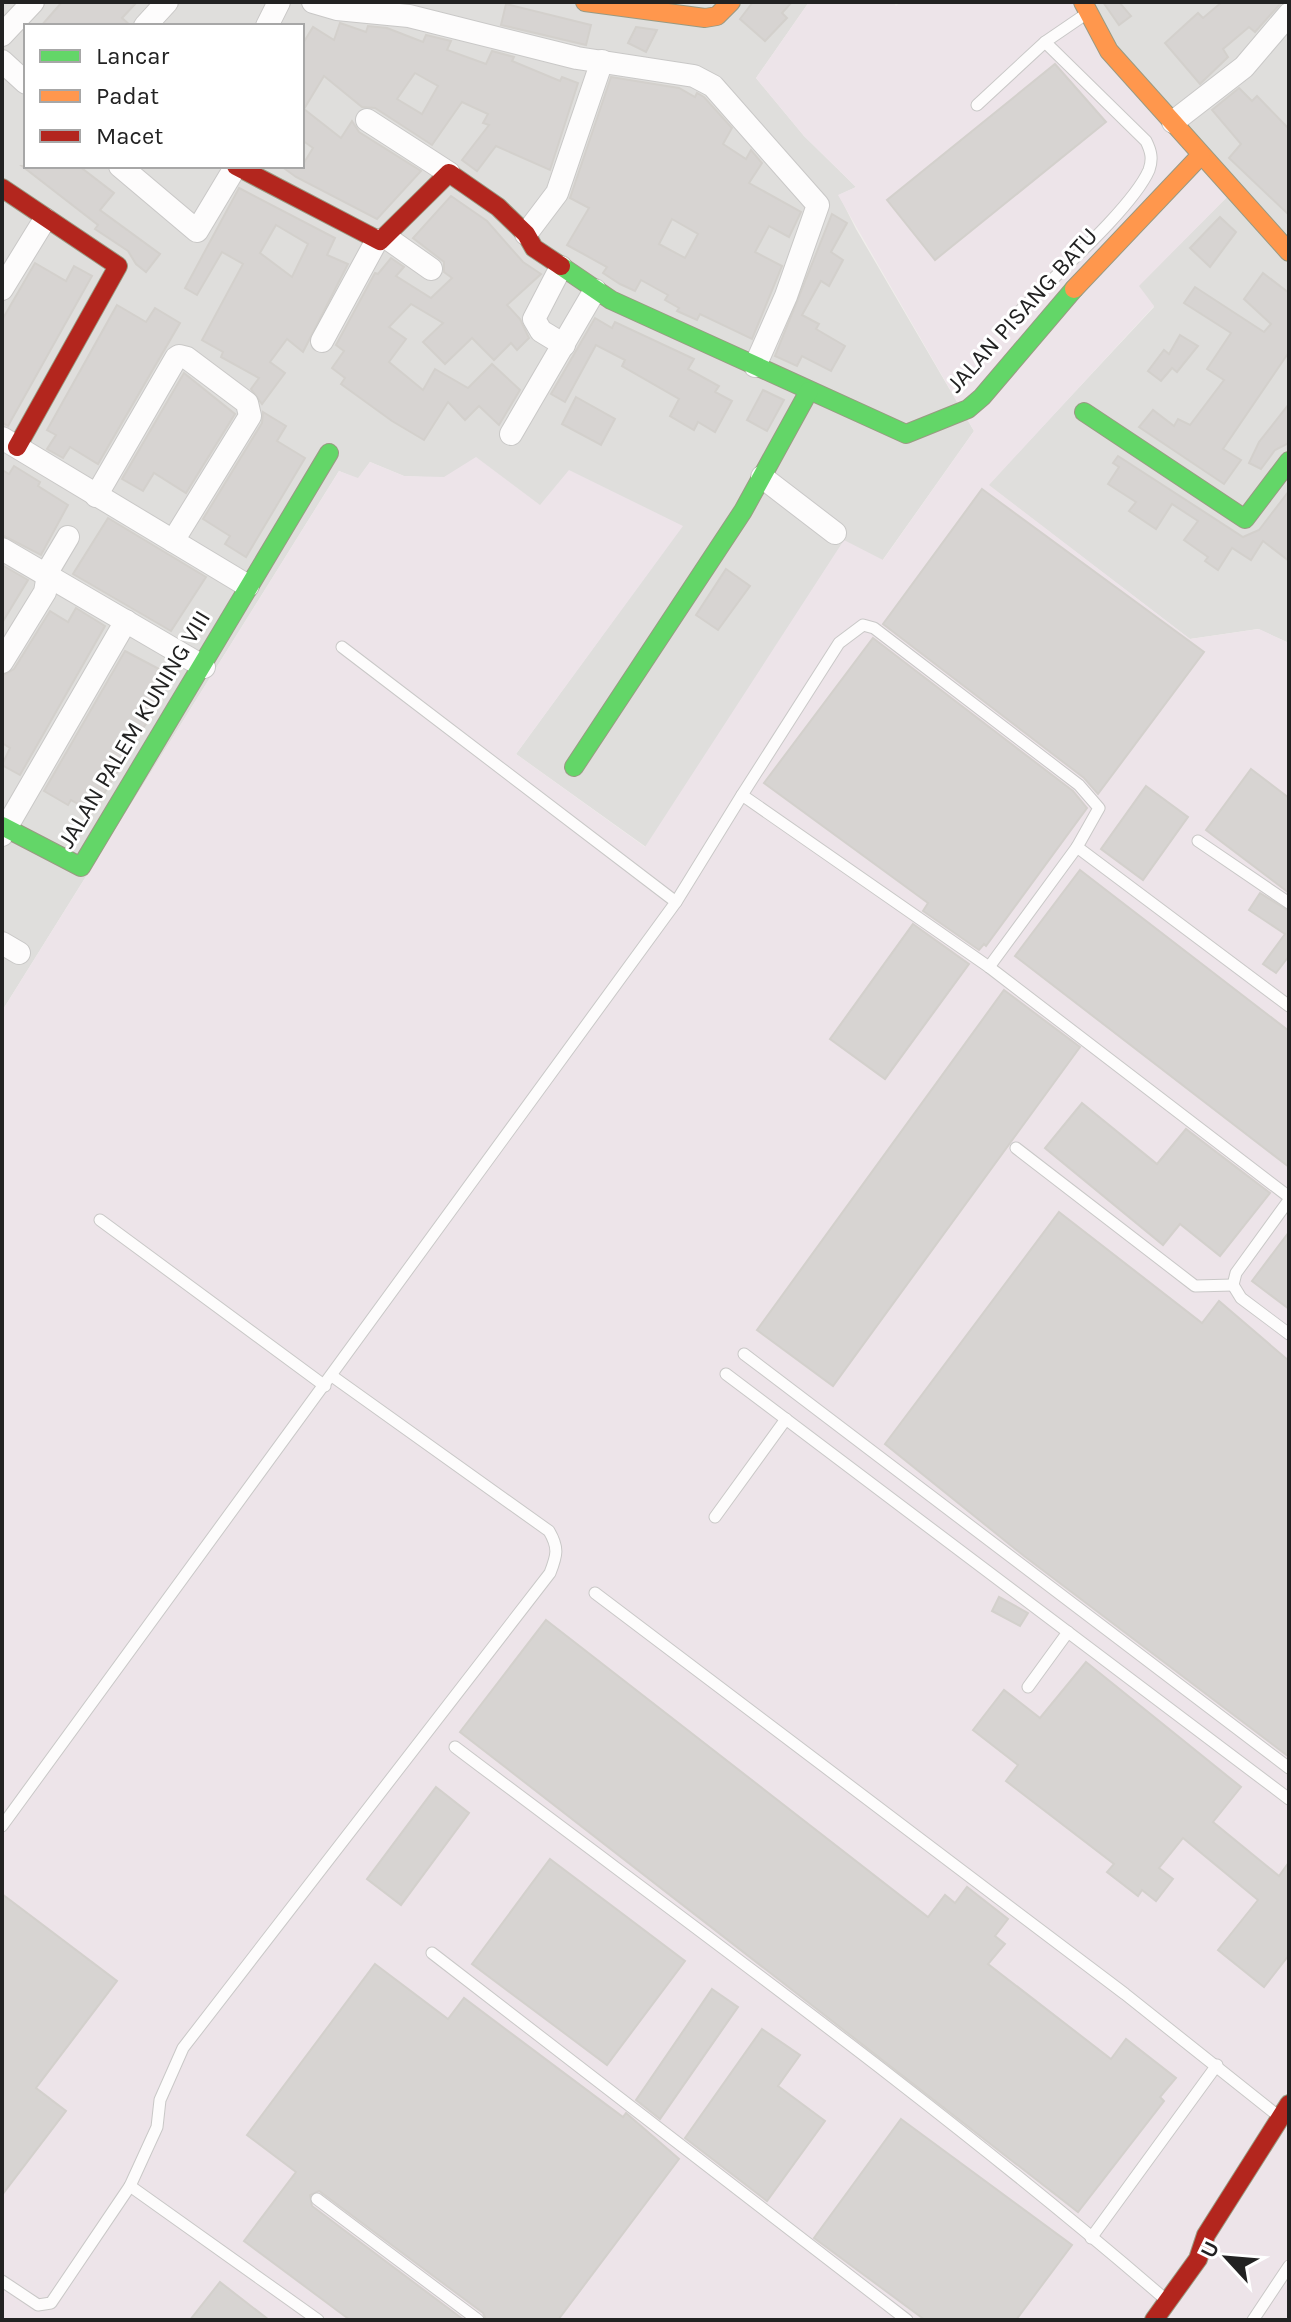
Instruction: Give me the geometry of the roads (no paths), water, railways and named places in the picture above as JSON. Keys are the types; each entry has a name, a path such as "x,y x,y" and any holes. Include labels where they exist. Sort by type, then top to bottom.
{"street":[{"path":"2,35 33,2"},
{"path":"147,24 167,2"},
{"path":"268,24 279,2"},
{"path":"313,2 337,9 409,16 478,35 602,61 694,76 713,86 818,205 786,296 755,366"},
{"path":"588,2 705,18 717,16 731,2"},
{"path":"1084,8 1109,51 1289,252"},
{"path":"1173,122 1244,67 1289,14"},
{"path":"2,61 24,81"},
{"path":"526,234 557,193 602,61"},
{"path":"322,341 382,239 449,173 367,120"},
{"name":"JALAN PISANG BATU","path":"449,173 498,207 526,234 534,248 595,290 906,434 968,409 1117,241 1201,155"},
{"path":"122,168 197,231 235,168"},
{"path":"240,168 382,239 431,269"},
{"path":"2,188 116,263 118,269 10,443 248,586"},
{"path":"2,289 45,219"},
{"path":"561,267 534,319 541,331 564,345"},
{"path":"511,434 595,290"},
{"path":"96,496 176,358 187,358 247,403 250,416 173,541"},
{"path":"574,767 762,477 809,391"},
{"path":"1084,412 1245,519 1289,461"},
{"name":"JALAN PALEM KUNING VIII","path":"3,830 81,867 204,667 248,586 329,453"},
{"path":"762,477 835,533"},
{"path":"2,662 45,592 52,562 68,537"},
{"path":"2,549 204,667"},
{"path":"3,830 126,621"},
{"path":"1154,2320 1198,2259 1206,2235 1284,2110"}],"lane":[{"path":"977,105 1084,8"},
{"path":"1019,312 1112,217 1150,167 1152,153 1146,141 1045,42"},
{"path":"2,1826 676,902 828,657 853,629 863,625 874,628 1087,791 1099,808 1098,816 1077,847 989,967"},
{"path":"342,647 676,902"},
{"path":"742,795 989,967 1289,1198 1236,1273 1233,1285 1241,1298 1289,1334"},
{"path":"1198,841 1289,903"},
{"path":"1077,847 1289,1006"},
{"path":"1016,1148 1195,1286 1233,1285"},
{"path":"2,2281 38,2305 51,2303 130,2186 157,2127 160,2100 183,2048 430,1732 550,1573 558,1555 557,1543 549,1531 100,1220"},
{"path":"744,1354 1289,1768"},
{"path":"726,1374 1289,1799"},
{"path":"715,1517 786,1419"},
{"path":"595,1593 1217,2065 1284,2110"},
{"path":"1028,1687 1068,1632"},
{"path":"455,1747 804,2009 1167,2301"},
{"path":"432,1953 907,2320"},
{"path":"1091,2238 1217,2065"},
{"path":"130,2186 318,2320"},
{"path":"317,2199 478,2320"},
{"path":"1253,2320 1289,2266"}]}
